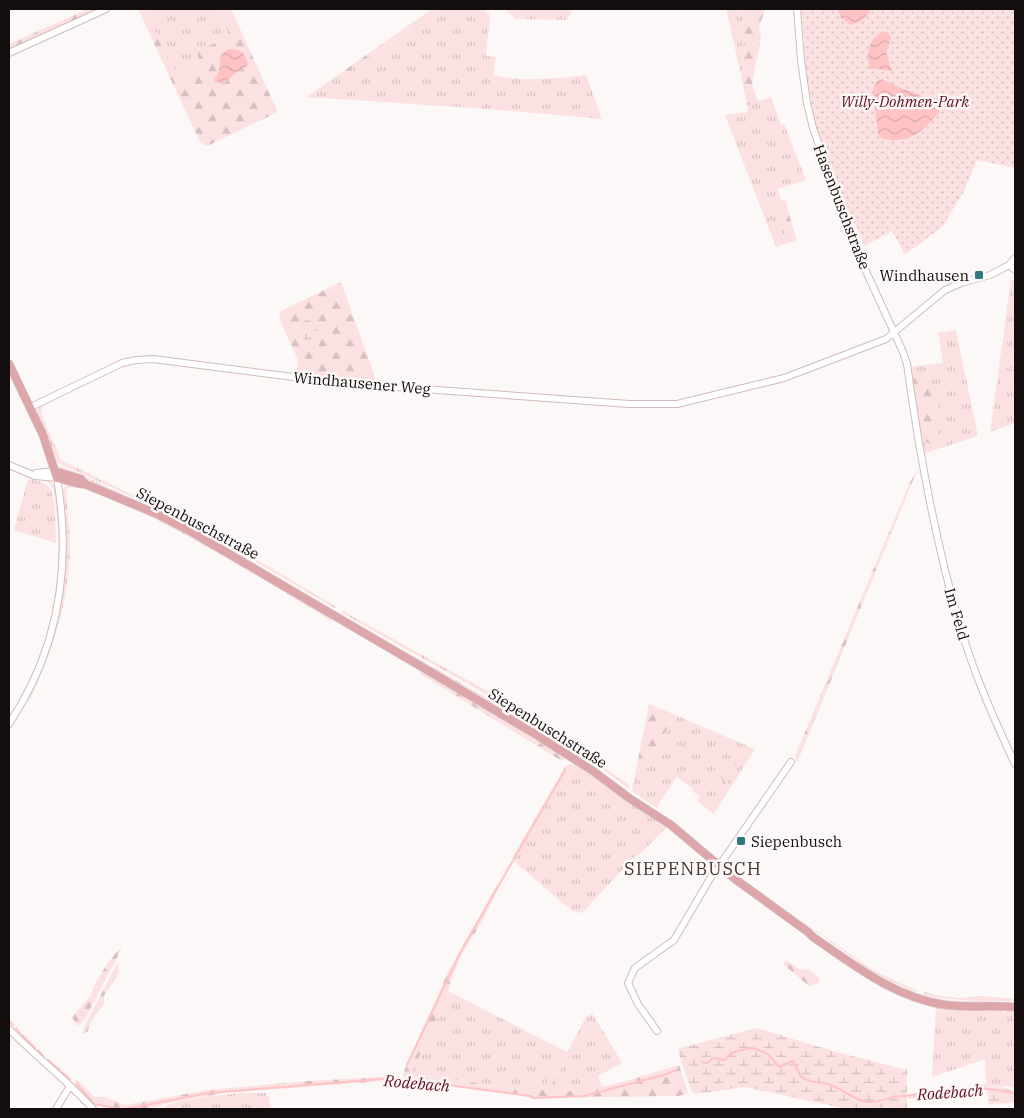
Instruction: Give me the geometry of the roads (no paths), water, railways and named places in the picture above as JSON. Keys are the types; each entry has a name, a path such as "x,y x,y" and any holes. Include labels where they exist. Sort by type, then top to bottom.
{"main road":[{"path":"9,364 43,435 56,475"},
{"name":"Siepenbuschstraße","path":"56,475 81,479 85,484 150,511 190,531 535,734 593,771 670,825 813,937 887,986 916,998 945,1005 1015,1007"}],"street":[{"path":"9,53 106,9"},
{"name":"Hasenbuschstraße","path":"797,9 802,66 807,103 813,128 854,245 895,332 907,364 920,457"},
{"path":"1015,258 1009,265 1015,270"},
{"name":"Windhausener Weg","path":"30,407 122,363 153,359 320,381 396,388 657,405 677,404 785,378 876,343 895,332 945,290 961,283 990,275 1009,265"},
{"name":"Im Feld","path":"920,457 931,512 960,628 993,717 1015,764"},
{"path":"9,465 33,474 56,475 63,520 63,562 57,608 49,639 27,694 9,724"},
{"path":"657,1031 638,1004 628,983 635,968 674,940 719,865 792,762"},
{"path":"9,1029 93,1109"},
{"path":"56,1109 70,1086"}],"water":[{"path":"837,9 871,9 863,19 851,25 841,18"},
{"path":"882,32 888,32 891,39 886,52 892,71 870,69 869,48 877,35"},
{"path":"229,49 244,54 248,63 247,66 239,70 225,83 214,82 219,72 220,58"},
{"path":"882,79 939,104 939,113 915,135 909,138 901,140 883,139 879,136 878,132 873,89 877,81"}],"waterway":[{"path":"407,1065 461,951 565,770"},
{"name":"Rodebach","path":"9,1021 13,1025"},
{"name":"Rodebach","path":"16,1028 20,1033"},
{"name":"Rodebach","path":"22,1035 35,1048"},
{"name":"Rodebach","path":"702,1062 707,1063 713,1058 725,1060 729,1055 737,1051 753,1048 768,1054 779,1067 792,1061 800,1075 805,1079 832,1085 859,1100 868,1102 899,1096 974,1088 1015,1094"},
{"name":"Rodebach","path":"38,1050 43,1056"},
{"name":"Rodebach","path":"48,1060 60,1070"},
{"name":"Rodebach","path":"126,1109 208,1093 395,1078 534,1098 584,1096 676,1070"},
{"name":"Rodebach","path":"62,1072 70,1079"},
{"name":"Rodebach","path":"77,1084 94,1104 121,1109"}],"place":[{"name":"Windhausen","path":"979,275"},
{"name":"Siepenbusch","path":"741,841"}],"district":[{"name":"SIEPENBUSCH","path":"693,868"}],"park label":[{"name":"Willy-Dohmen-Park","path":"905,101"}]}
